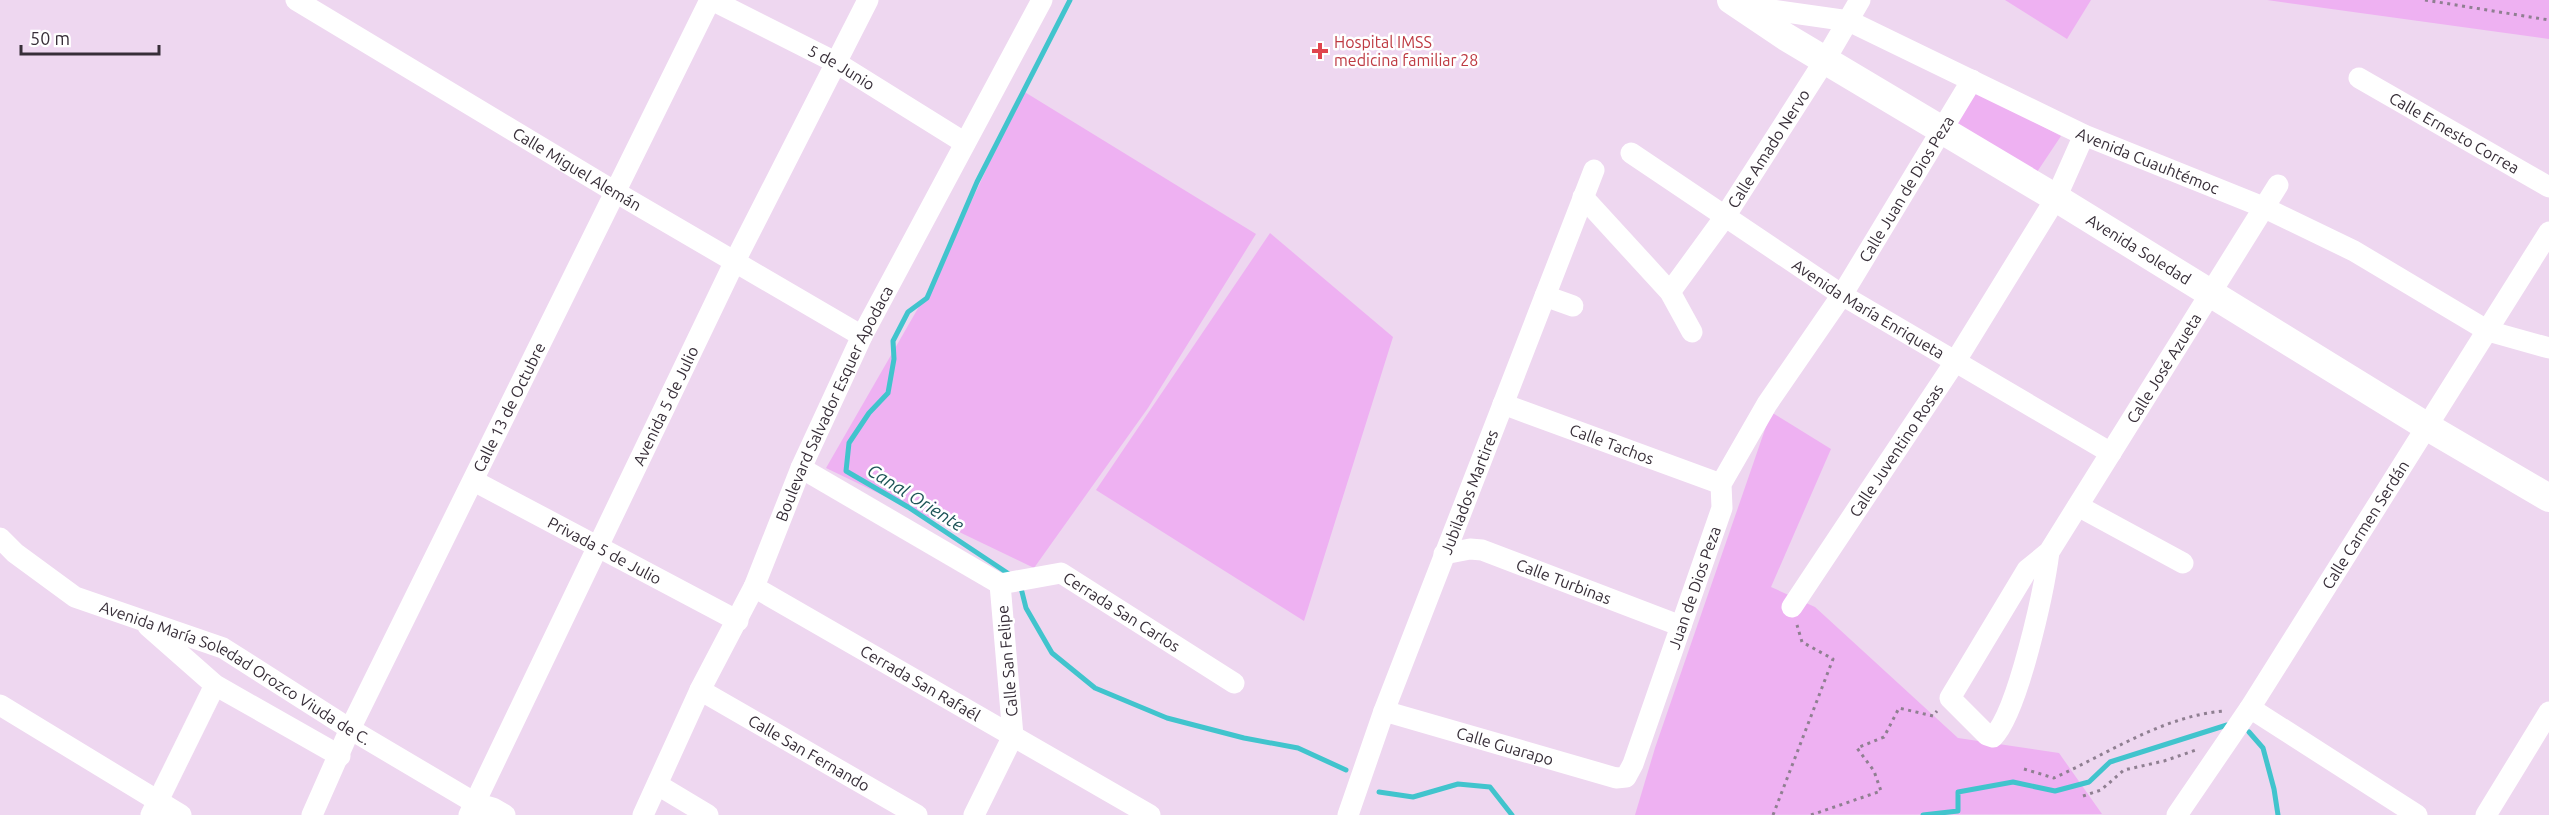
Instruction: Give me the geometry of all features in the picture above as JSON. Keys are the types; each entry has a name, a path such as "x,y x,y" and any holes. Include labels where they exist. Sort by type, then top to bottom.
{"main road":[{"name":"Avenida Soledad","path":"1734,3 2426,426 2549,498"}],"street":[{"name":"Calle Miguel Alemán","path":"296,0 616,193 862,336"},
{"name":"Calle 13 de Octubre","path":"312,815 350,729 711,0"},
{"name":"5 de Junio","path":"711,0 835,62 965,142"},
{"name":"Avenida 5 de Julio","path":"475,811 735,261 868,0"},
{"name":"Boulevard Salvador Esquer Apodaca","path":"643,815 700,690 754,587 801,468 862,336 1042,0"},
{"name":"Calle Amado Nervo","path":"1670,292 1724,218 1825,60 1860,0"},
{"name":"Avenida Cuauhtémoc","path":"1734,3 1849,21 2084,135 2263,207 2354,251 2488,331 2549,348"},
{"name":"Calle Ernesto Correa","path":"2359,78 2549,187"},
{"name":"Calle Juan de Dios Peza","path":"1767,404 1842,295 1972,80"},
{"name":"Calle Juventino Rosas","path":"1792,607 1955,363 2056,198 2084,135"},
{"name":"Avenida María Enriqueta","path":"1631,153 1724,218 1842,295 2111,453"},
{"name":"Jubilados Martires","path":"1348,815 1384,711 1594,170"},
{"name":"Calle José Azueta","path":"2049,552 2045,584 2013,700 1993,737 1987,735 1950,698 2027,570 2049,552 2278,185"},
{"path":"1583,197 1670,292 1692,332"},
{"name":"Calle Carmen Serdán","path":"2177,815 2250,708 2549,232"},
{"path":"1545,296 1573,306"},
{"name":"Calle Tachos","path":"1503,404 1721,484"},
{"name":"Juan de Dios Peza","path":"1626,777 1633,764 1722,508 1721,484 1767,404"},
{"name":"Calle San Felipe","path":"801,468 1000,584 1013,736 974,815"},
{"name":"Privada 5 de Julio","path":"474,481 738,621"},
{"path":"2078,506 2183,563"},
{"name":"Avenida María Soledad Orozco Viuda de C.","path":"0,538 15,553 75,597 137,616 223,648 475,811 493,808 505,815"},
{"name":"Calle Turbinas","path":"1444,554 1470,549 1482,550 1680,626"},
{"name":"Cerrada San Carlos","path":"1000,584 1061,573 1234,683"},
{"name":"Cerrada San Rafaél","path":"754,587 1150,815"},
{"path":"137,616 215,685 340,756"},
{"path":"155,807 215,685"},
{"name":"Calle San Fernando","path":"700,690 917,815"},
{"path":"0,705 155,807 182,815"},
{"path":"2250,708 2417,815"},
{"name":"Calle Guarapo","path":"1384,711 1616,778 1626,777"},
{"path":"2486,815 2549,712"},
{"path":"657,785 708,815"}],"path":[{"path":"2425,0 2549,20"},
{"path":"1773,815 1833,659 1802,642 1792,607"},
{"path":"1811,815 1881,791 1874,771 1857,748 1884,737 1899,708 1933,716 1950,698"},
{"path":"2024,769 2054,778 2116,746 2156,729 2212,712 2250,708"},
{"path":"2083,796 2101,790 2124,770 2164,761 2198,749 2221,752"}],"shaded area":[{"path":"2005,0 2091,0 2067,39"},
{"path":"2267,0 2549,0 2549,39"},
{"path":"1974,90 2061,136 2035,175 1953,129"},
{"path":"1023,91 1256,234 1148,408 1034,568 826,468 936,277"},
{"path":"1270,233 1393,337 1304,621 1096,490"},
{"path":"1771,412 1831,449 1771,587 1815,607 1958,738 2059,753 2102,814 1635,815 1655,748"}],"waterway":[{"name":"Canal Oriente","path":"1012,576 908,507 846,471 849,443 869,413 888,393 894,359 893,341 908,312 927,298 977,182 1070,0"},
{"name":"Canal Oriente","path":"1020,584 1026,608 1052,653 1095,688 1167,718 1244,738 1298,748 1346,770"},
{"name":"Canal Oriente","path":"1923,815 1958,811 1958,792 2013,782 2055,791 2089,782 2110,762 2227,725"},
{"name":"Canal Oriente","path":"2249,732 2263,748 2278,815"},
{"name":"Canal Oriente","path":"1379,792 1413,797 1458,784 1490,787 1512,815"}],"place":[{"name":"Hospital IMSS medicina familiar 28","path":"1320,51"}]}
